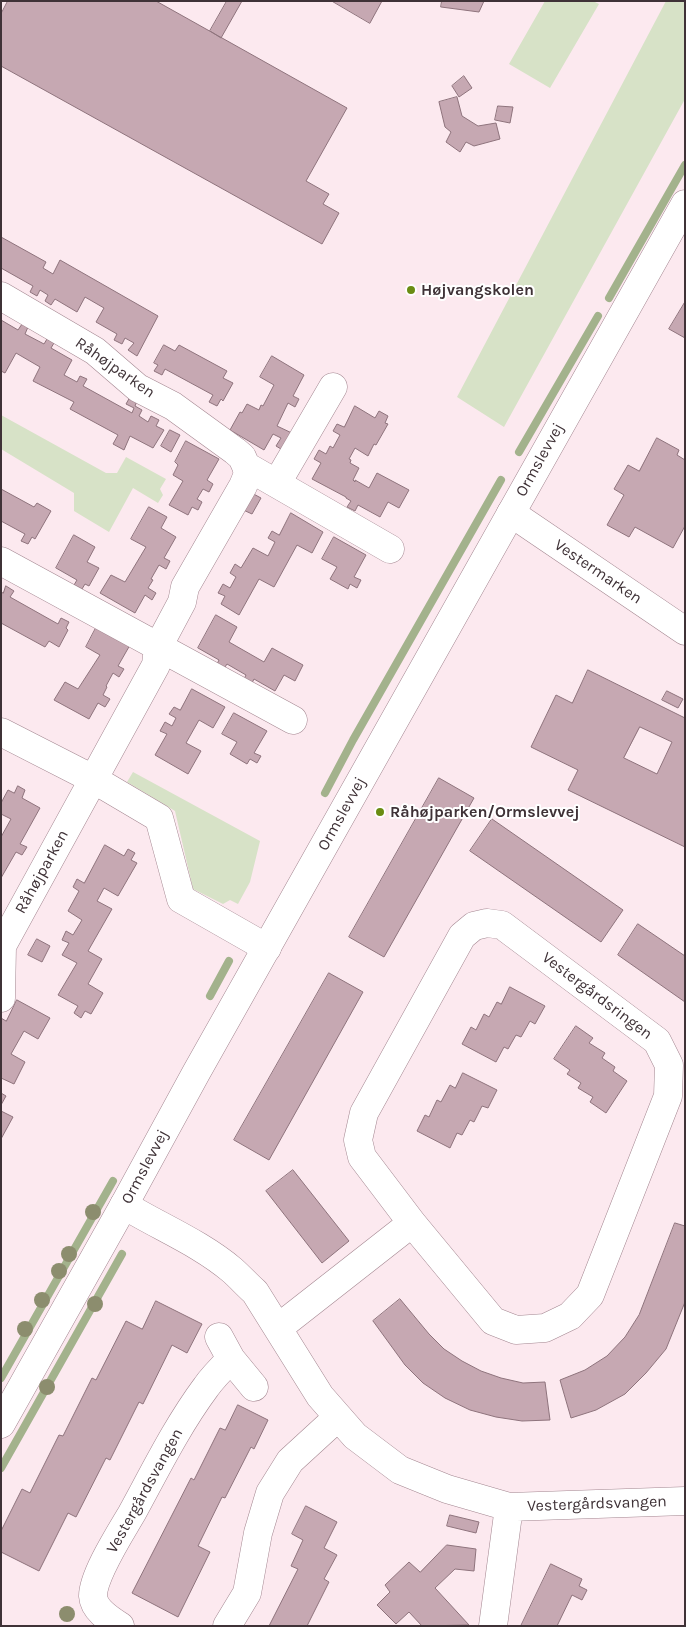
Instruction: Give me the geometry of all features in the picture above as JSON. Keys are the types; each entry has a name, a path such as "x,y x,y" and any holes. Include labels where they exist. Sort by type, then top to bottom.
{"street":[{"name":"Ormslevvej","path":"1,1424 196,1073 685,204"},
{"name":"Råhøjparken","path":"1,296 96,351 138,388 173,406 242,457 248,474 185,587 182,602 158,647 156,665 2,946 1,998"},
{"path":"276,483 333,387"},
{"name":"Råhøjparken","path":"246,466 390,549"},
{"name":"Vestermarken","path":"511,513 685,632"},
{"path":"1,561 293,720"},
{"path":"1,732 93,779 159,818 181,899 267,948"},
{"name":"Vestergårdsringen","path":"487,923 502,925 657,1041 669,1065 668,1096 590,1295 570,1316 546,1328 516,1330 493,1321 412,1224 362,1156 358,1140 364,1113 462,936 474,926 487,923"},
{"name":"Vestergårdsvangen","path":"124,1205 202,1249 232,1270 255,1292 320,1396 355,1436 400,1470 448,1489 509,1507 685,1501"},
{"path":"278,1328 412,1224"},
{"name":"Vestergårdsvangen","path":"120,1626 105,1617 98,1607 93,1597 96,1583 112,1548 175,1435 204,1389 225,1348 254,1387"},
{"path":"227,1626 247,1593 258,1533 270,1493 290,1461 338,1417"},
{"name":"Vestergårdsvangen","path":"493,1626 509,1507"}],"green space":[{"path":"545,1 593,1 599,4 550,88 509,64"},
{"path":"666,1 685,1 685,99 504,427 457,397"},
{"path":"1,415 106,473 117,473 126,457 166,479 160,489 163,495 158,503 133,488 109,532 74,511 74,493 1,449"},
{"path":"133,772 260,841 250,882 238,904 230,900 223,904 193,889 175,811 127,782"}],"building":[{"path":"8,1 156,1 347,108 306,181 329,194 323,204 339,213 322,244 1,66 1,14"},
{"path":"227,1 242,1 221,38 210,31"},
{"path":"332,1 382,1 370,23"},
{"path":"442,1 484,1 479,12 441,7"},
{"path":"464,76 472,88 459,97 452,86"},
{"path":"457,97 462,116 478,126 496,123 500,139 474,146 466,142 460,152 446,142 451,132 445,127 439,102"},
{"path":"498,106 513,107 510,123 495,120"},
{"path":"1,237 46,262 43,268 53,274 60,260 158,316 137,356 128,350 134,343 125,338 122,344 114,340 117,334 96,322 104,308 85,297 77,312 55,299 51,305 45,301 48,295 40,290 37,296 30,292 33,286 1,268"},
{"path":"685,302 685,338 669,329"},
{"path":"1,320 18,330 22,324 28,327 25,334 44,344 47,339 54,343 51,348 72,360 64,375 77,382 80,376 87,379 83,386 132,413 134,408 126,404 130,397 137,401 135,406 142,410 139,416 148,422 151,416 159,420 156,426 164,430 153,448 130,436 124,450 113,444 118,435 70,409 74,402 33,381 40,367 16,353 5,373 1,371"},
{"path":"164,345 175,351 179,345 227,371 223,378 233,383 223,401 221,399 217,406 209,402 213,395 165,369 162,375 154,371 158,365 154,363"},
{"path":"272,356 304,375 293,396 299,399 295,407 288,403 277,426 296,435 286,452 276,446 281,438 273,434 264,450 230,430 247,404 259,410 261,405 263,406 274,385 260,377"},
{"path":"355,406 375,418 379,411 388,416 385,423 388,424 368,456 355,448 349,459 351,460 350,463 359,468 353,480 369,488 377,473 409,490 399,508 388,502 380,517 358,505 355,511 347,507 351,501 346,497 312,479 321,463 314,459 319,450 326,454 330,446 333,448 340,435 333,431 337,424 344,427"},
{"path":"170,430 180,435 171,452 161,446"},
{"path":"657,438 679,450 677,455 685,460 685,526 673,548 635,527 629,537 607,525 624,495 614,489 628,465 639,471"},
{"path":"186,441 219,459 207,480 213,484 209,492 203,489 197,499 202,502 198,510 192,507 188,515 169,505 183,481 173,475 178,465 175,462"},
{"path":"1,489 34,507 37,503 51,511 35,539 32,537 28,544 21,541 25,534 1,521"},
{"path":"248,491 261,498 252,514 239,508"},
{"path":"149,507 167,517 161,528 176,537 164,558 170,561 166,569 159,565 151,579 153,580 148,588 156,593 152,600 145,595 135,613 100,593 111,575 125,582 146,547 131,539"},
{"path":"291,513 323,532 312,553 297,545 274,587 259,579 239,615 221,604 225,596 218,593 223,584 230,588 236,577 230,573 235,564 241,568 253,548 268,556 275,542 268,538 272,531 279,535"},
{"path":"74,535 95,547 87,562 99,568 89,586 85,584 82,589 74,585 77,580 56,568"},
{"path":"334,537 366,555 354,577 361,580 357,588 350,584 348,589 330,579 337,567 322,559"},
{"path":"6,586 14,591 10,597 58,624 61,618 69,622 66,628 68,630 59,647 49,641 45,647 1,623 1,592 3,593"},
{"path":"216,615 237,627 229,642 264,662 272,648 303,665 295,681 284,675 275,691 254,679 251,685 243,681 246,675 227,664 223,670 216,666 219,660 198,648"},
{"path":"97,626 130,645 118,666 124,669 119,677 113,673 106,686 103,695 110,699 105,707 98,703 89,719 54,700 65,682 78,689 100,655 86,647"},
{"path":"588,670 685,718 685,847 568,790 578,770 531,747 556,695 572,703","holes":["640,727 672,742 657,774 624,758"]},
{"path":"192,689 225,707 213,728 199,720 186,743 201,751 188,774 155,755 167,734 160,731 165,722 172,726 176,718 169,714 174,707 180,710"},
{"path":"667,691 683,699 678,708 662,700"},
{"path":"234,713 267,731 254,753 261,756 257,763 250,759 247,764 230,754 237,742 222,734"},
{"path":"439,778 474,798 384,957 349,937"},
{"path":"18,786 25,790 22,798 40,808 20,844 27,847 22,855 16,852 1,878 1,837 11,819 1,814 1,803 8,790 14,793"},
{"path":"492,819 623,910 601,942 470,851"},
{"path":"105,845 124,856 128,849 135,853 131,860 137,863 118,896 104,888 97,901 112,909 88,951 102,959 88,984 103,993 91,1014 85,1011 81,1018 74,1013 78,1006 58,995 77,963 62,955 69,943 62,940 66,931 73,935 82,920 68,911 79,891 73,887 77,879 84,883"},
{"path":"638,924 685,956 685,1002 618,955"},
{"path":"37,939 50,946 42,962 28,955"},
{"path":"329,973 363,992 269,1160 234,1140"},
{"path":"510,987 545,1006 535,1024 530,1021 521,1037 516,1035 508,1049 504,1047 496,1062 462,1044 471,1027 476,1030 484,1014 489,1017 497,1002 501,1004"},
{"path":"17,1000 50,1018 38,1039 24,1031 11,1054 25,1062 14,1084 1,1078 1,1018 6,1021"},
{"path":"576,1026 593,1038 589,1043 605,1053 602,1058 615,1067 613,1071 627,1081 606,1113 590,1102 593,1097 578,1088 581,1083 567,1074 570,1070 554,1059"},
{"path":"463,1073 497,1090 488,1108 482,1106 474,1122 470,1120 462,1135 457,1133 450,1148 417,1131 425,1115 429,1117 437,1100 441,1102 450,1085 455,1088"},
{"path":"1,1093 6,1096 1,1105"},
{"path":"1,1111 13,1117 1,1139"},
{"path":"293,1170 349,1241 322,1263 266,1191"},
{"path":"675,1223 685,1226 685,1302 666,1349 625,1394 596,1410 571,1418 560,1380 585,1370 607,1356 625,1337 639,1315"},
{"path":"400,1299 444,1349 462,1361 481,1371 501,1378 523,1383 545,1382 550,1420 522,1421 470,1410 445,1398 423,1383 405,1365 373,1321"},
{"path":"156,1301 202,1324 187,1353 172,1345 143,1404 139,1402 110,1460 106,1458 76,1517 68,1513 39,1571 1,1552 1,1531 22,1489 30,1493 59,1435 63,1436 92,1378 96,1380 126,1321 142,1329"},
{"path":"238,1405 268,1420 254,1449 251,1447 225,1498 222,1497 198,1546 210,1552 178,1617 132,1593 191,1478 194,1480 220,1428 225,1430"},
{"path":"306,1506 337,1522 324,1548 337,1555 324,1579 329,1582 307,1626 269,1626 298,1569 291,1566 303,1540 292,1534"},
{"path":"450,1515 479,1522 476,1533 447,1526"},
{"path":"447,1545 476,1549 474,1571 455,1569 435,1588 469,1625 422,1626 409,1612 396,1624 377,1605 390,1592 385,1585 409,1562 420,1572"},
{"path":"551,1564 582,1579 579,1586 587,1590 582,1600 572,1595 557,1626 521,1626"}],"waterway":[{"path":"609,298 685,165"},
{"path":"519,452 598,316"},
{"path":"325,793 353,740 501,480"},
{"path":"210,996 229,961"},
{"path":"1,1378 113,1181"},
{"path":"1,1468 122,1254"}],"place":[{"name":"Højvangskolen","path":"411,290"},
{"name":"Råhøjparken/Ormslevvej","path":"380,812"}]}
